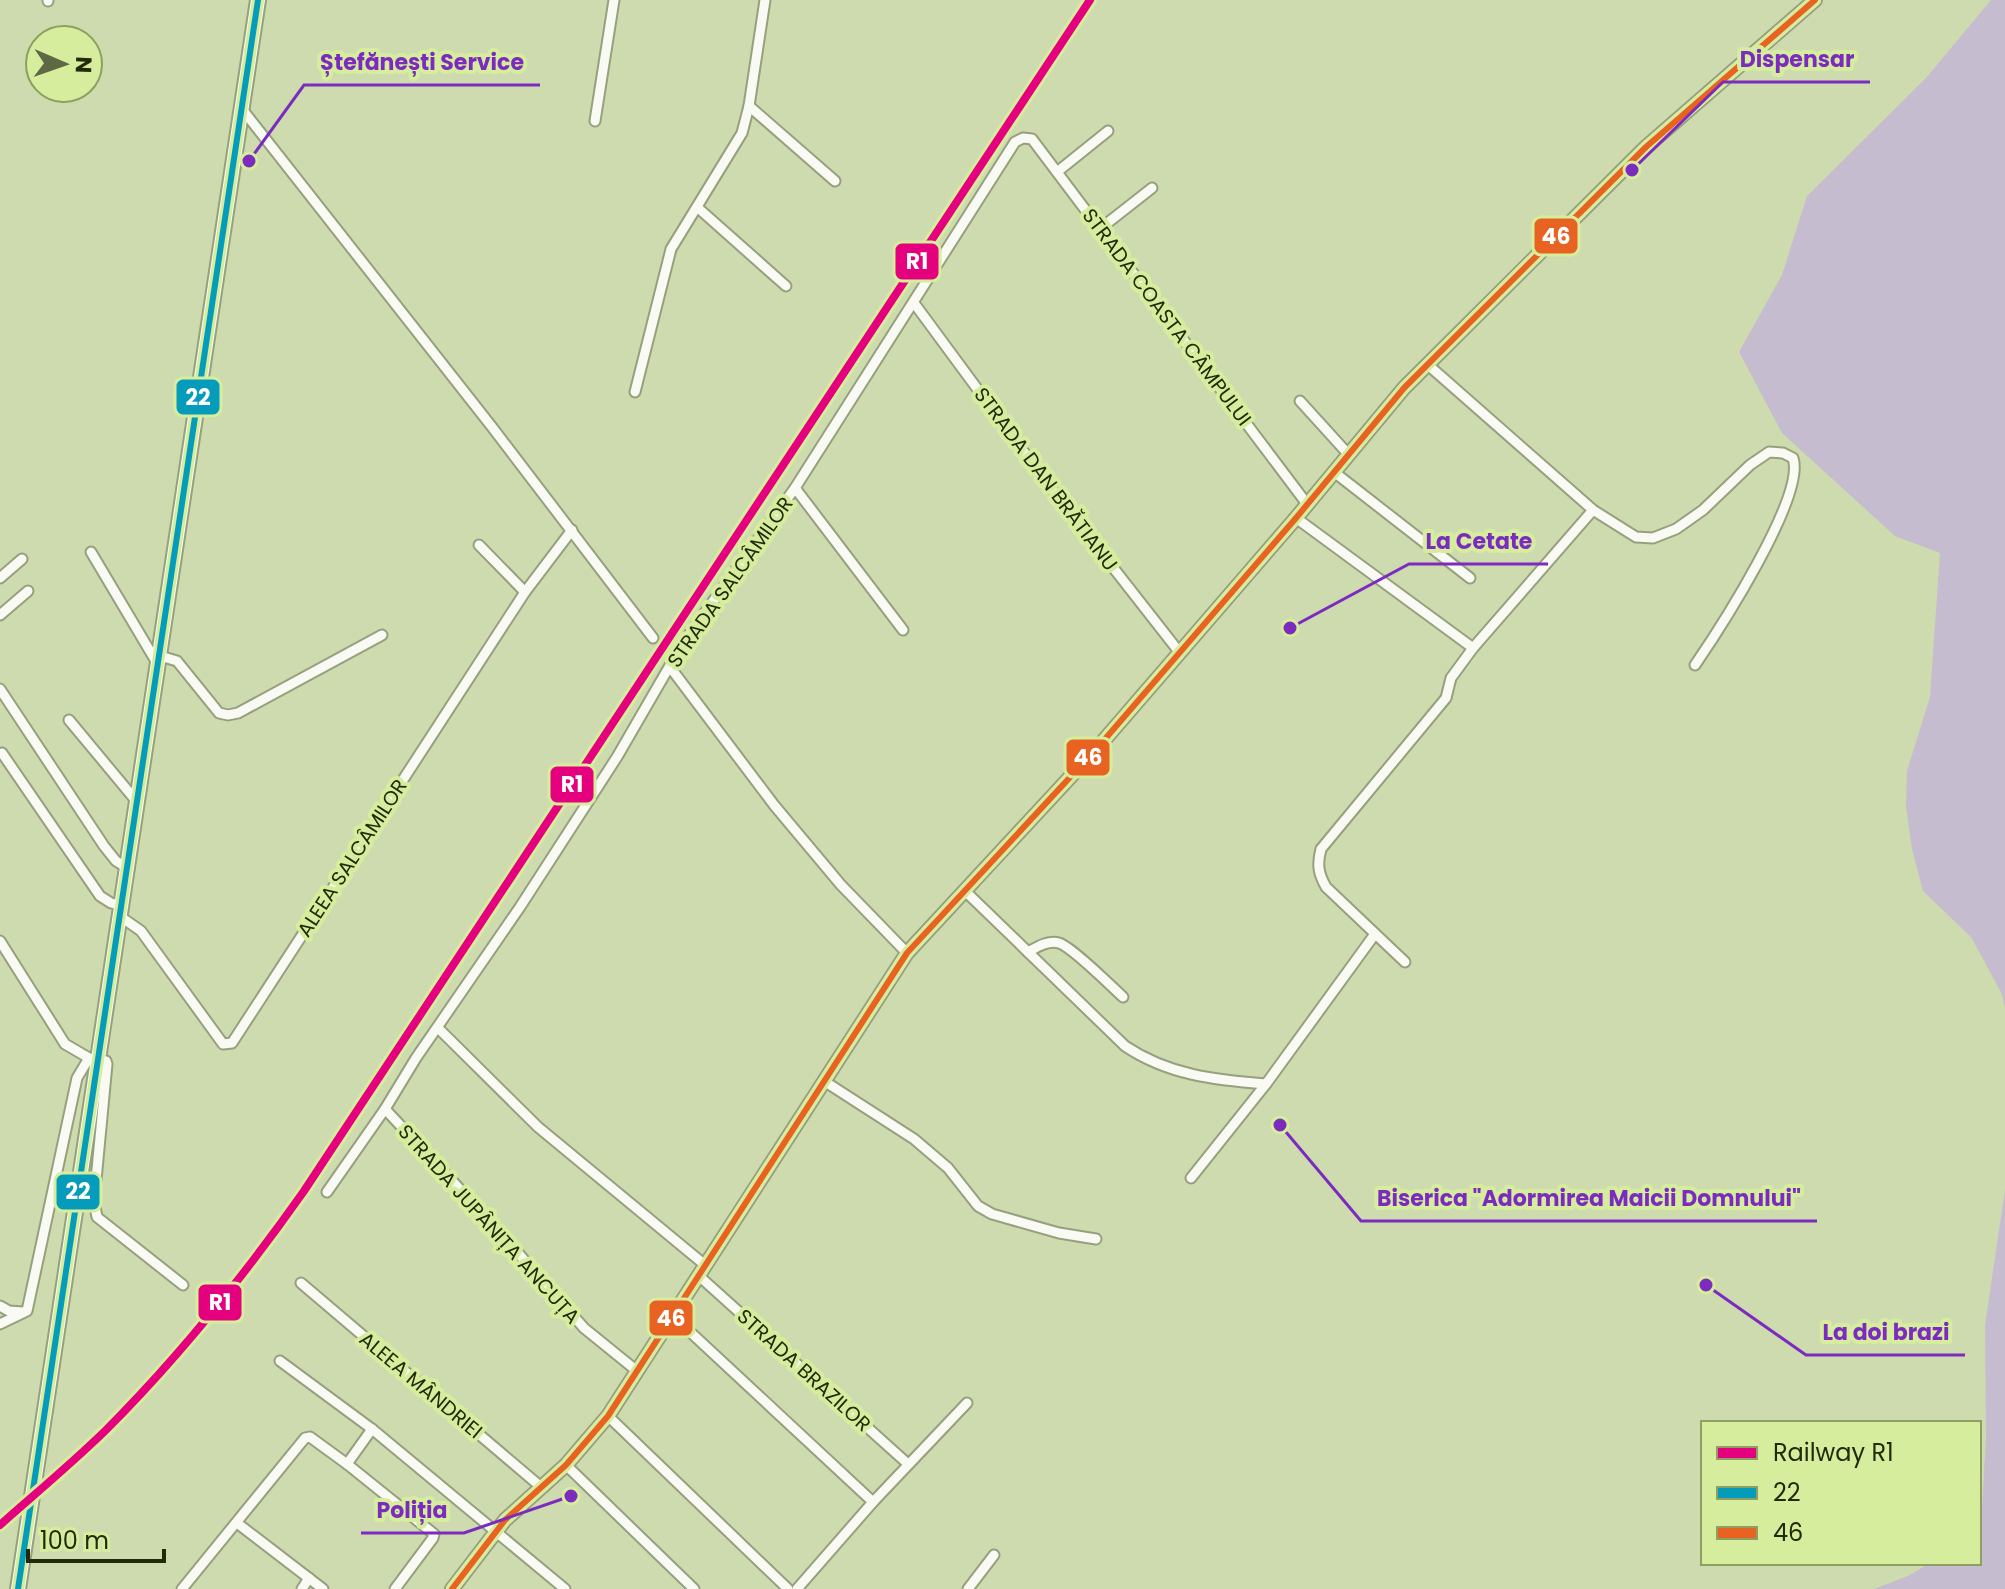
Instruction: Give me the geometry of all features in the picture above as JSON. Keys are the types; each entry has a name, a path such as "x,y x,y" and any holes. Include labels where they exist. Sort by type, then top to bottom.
{"main road":[{"path":"19,1583 94,1058 129,869 258,0"}],"street":[{"path":"595,121 614,0"},
{"path":"635,392 671,249 742,133 765,0"},
{"path":"452,1589 497,1531 566,1465 608,1416 907,953 1180,653 1427,364 1646,147 1815,0"},
{"path":"749,106 835,181"},
{"path":"242,109 653,638"},
{"path":"1057,172 1108,131"},
{"name":"STRADA COASTA CÂMPULUI","path":"1023,138 1032,139 1307,504"},
{"name":"STRADA SALCÂMILOR","path":"385,1109 600,784 683,643 795,488 914,303 1002,157 1015,142 1023,138"},
{"path":"1101,228 1152,188"},
{"path":"697,207 786,286"},
{"name":"STRADA DAN BRĂTIANU","path":"914,303 1043,478 1180,653"},
{"path":"1427,364 1593,510 1636,537 1653,538 1676,529 1703,510 1750,465 1769,452 1783,453 1793,458 1796,468 1792,482 1761,557 1735,606 1695,665"},
{"path":"1300,401 1349,455"},
{"path":"1334,472 1470,578"},
{"path":"795,488 903,630"},
{"path":"1405,962 1326,887 1319,875 1321,849 1446,698 1451,678 1473,648 1593,510"},
{"path":"1296,518 1473,648"},
{"name":"ALEEA SALCÂMILOR","path":"122,911 141,931 223,1044 232,1043 525,592 572,530"},
{"path":"479,545 525,592"},
{"path":"91,552 160,661 177,661 219,713 228,715 252,706 382,635"},
{"path":"0,578 22,559"},
{"path":"0,615 28,591"},
{"path":"670,667 774,805 841,885 907,953"},
{"path":"0,689 104,846 116,861 129,869"},
{"path":"69,720 138,803"},
{"path":"2,753 100,896 122,911"},
{"path":"964,890 1125,1046 1145,1059 1212,1080 1266,1084"},
{"path":"1191,1178 1266,1084 1375,934"},
{"path":"0,941 65,1044 107,1064 97,1217 183,1285"},
{"path":"1028,952 1044,944 1058,943 1123,997"},
{"path":"438,1028 538,1127 702,1270"},
{"path":"27,1311 77,1078 94,1058"},
{"path":"824,1081 914,1139 948,1168 978,1206 992,1214 1059,1233 1096,1239"},
{"name":"STRADA JUPÂNIȚA ANCUȚA","path":"327,1192 385,1109 584,1328 637,1371"},
{"name":"STRADA BRAZILOR","path":"702,1270 908,1464"},
{"name":"ALEEA MÂNDRIEI","path":"301,1283 541,1487"},
{"path":"0,1306 9,1311 27,1311"},
{"path":"0,1324 27,1311"},
{"path":"673,1316 873,1502"},
{"path":"280,1361 372,1429 565,1589"},
{"path":"797,1589 873,1502 967,1403"},
{"path":"608,1416 788,1589"},
{"path":"347,1464 372,1429"},
{"path":"182,1589 305,1438 310,1437 434,1534 395,1589"},
{"path":"566,1465 694,1589"},
{"path":"237,1523 323,1589"},
{"path":"968,1589 994,1555"},
{"path":"302,1589 309,1578"}],"shaded area":[{"path":"1991,0 2005,0 2005,1008 2002,994 1971,937 1923,891 1912,849 1906,807 1907,771 1930,697 1940,553 1895,536 1782,433 1739,352 1782,275 1807,196 1926,78"},
{"path":"2005,1190 2005,1589 1874,1589 1927,1565 1981,1565 1986,1438 1985,1325"}],"rail line":[{"name":"R1","path":"0,1525 92,1443 159,1374 234,1285 304,1191 1090,0"}],"transit line":[{"name":"22","path":"18,1589 258,0"},
{"name":"46","path":"452,1589 505,1520 566,1465 608,1416 907,953 1099,746 1404,388 1646,147 1815,0"}],"place":[{"name":"Ștefănești Service","path":"249,161"},
{"name":"Dispensar","path":"1632,170"},
{"name":"La Cetate","path":"1290,628"},
{"name":"Biserica \"Adormirea Maicii Domnului\"","path":"1280,1125"},
{"name":"La doi brazi","path":"1706,1285"},
{"name":"Poliția","path":"571,1496"}]}
